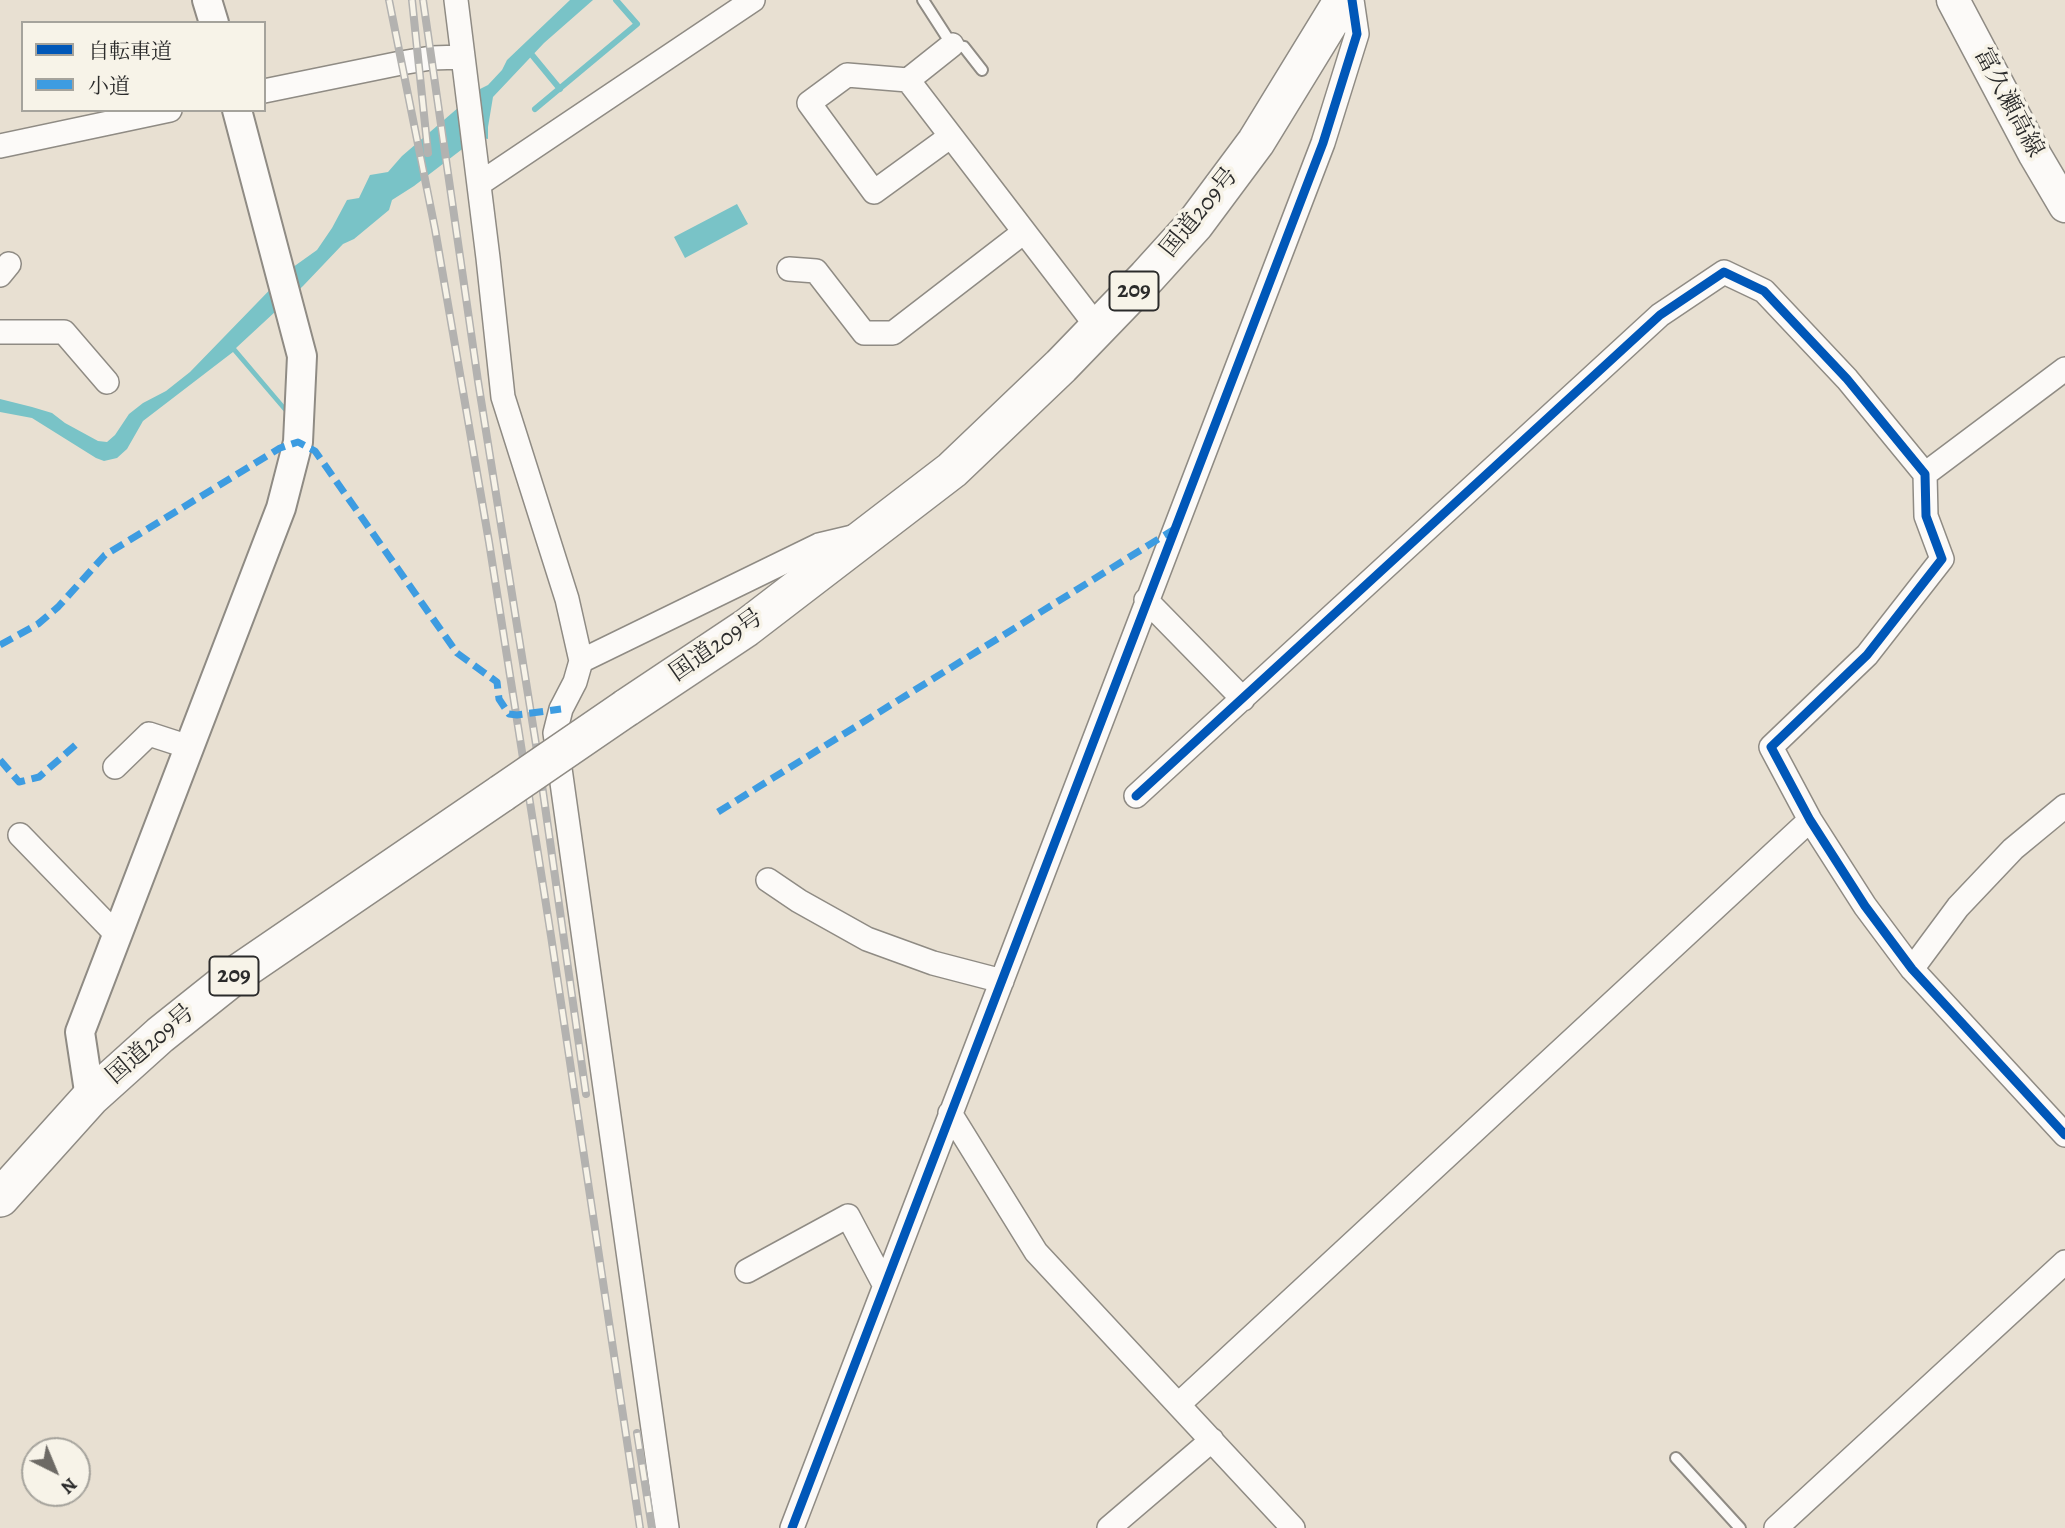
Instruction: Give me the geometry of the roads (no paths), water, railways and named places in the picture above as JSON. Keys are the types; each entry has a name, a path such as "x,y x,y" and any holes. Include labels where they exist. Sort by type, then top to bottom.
{"highway":[{"name":"国道209号","path":"0,1198 90,1098 160,1035 234,976 746,628 952,470 1061,366 1147,277 1203,213 1256,142 1343,0"}],"main road":[{"name":"富久瀬高線","path":"1953,0 2065,206"}],"street":[{"path":"207,0 213,21"},
{"path":"456,0 503,397 567,599 581,661 575,682 561,709 555,733 667,1528"},
{"path":"479,184 753,0"},
{"path":"792,1528 1323,143 1357,34 1352,0"},
{"path":"951,136 874,192 809,103 847,75 908,80 952,45"},
{"path":"266,91 401,63 463,57"},
{"path":"908,80 1098,328"},
{"path":"0,146 161,112"},
{"path":"90,1098 80,1032 281,508 298,442 302,356 238,112"},
{"path":"789,269 816,271 864,333 893,333 1024,232"},
{"path":"1136,796 1660,315 1724,272 1764,291 1847,379 1926,474 1926,516 1942,559 1867,654 1770,747 1811,820 1865,906 1912,969 2065,1135"},
{"path":"0,332 64,332 107,382"},
{"path":"1926,474 2065,369"},
{"path":"581,661 819,545 870,533"},
{"path":"1146,600 1243,699"},
{"path":"115,767 149,734 189,747"},
{"path":"1912,969 1958,907 2012,849 2065,806"},
{"path":"1179,1404 1811,820"},
{"path":"20,835 118,936"},
{"path":"768,880 799,901 867,939 933,964 1002,981"},
{"path":"950,1113 1036,1252 1293,1528"},
{"path":"747,1271 848,1216 884,1284"},
{"path":"1776,1528 2065,1262"},
{"path":"1109,1528 1212,1440"}],"lane":[{"path":"923,0 952,45 964,47 982,70"},
{"path":"1676,1458 1740,1528"}],"water":[{"path":"570,0 593,0 544,43 493,97 488,139 478,137 392,200 389,210 354,239 343,244 303,286 236,348 286,407 286,414 233,352 143,421 127,449 117,458 104,461 96,458 32,418 0,412 0,399 32,407 52,413 98,441 107,442 129,414 190,372 289,270 317,250 347,200 359,198 370,175 388,172 402,156 488,85 507,60"},
{"path":"737,204 748,224 685,258 674,237"}],"waterway":[{"path":"535,109 637,24 616,0"},
{"path":"532,55 560,89"}],"railway":[{"path":"389,0 435,229 489,542 640,1528"},
{"path":"412,0 428,153"},
{"path":"423,0 478,381 538,757 586,1094"},
{"path":"637,1433 652,1528"}]}
